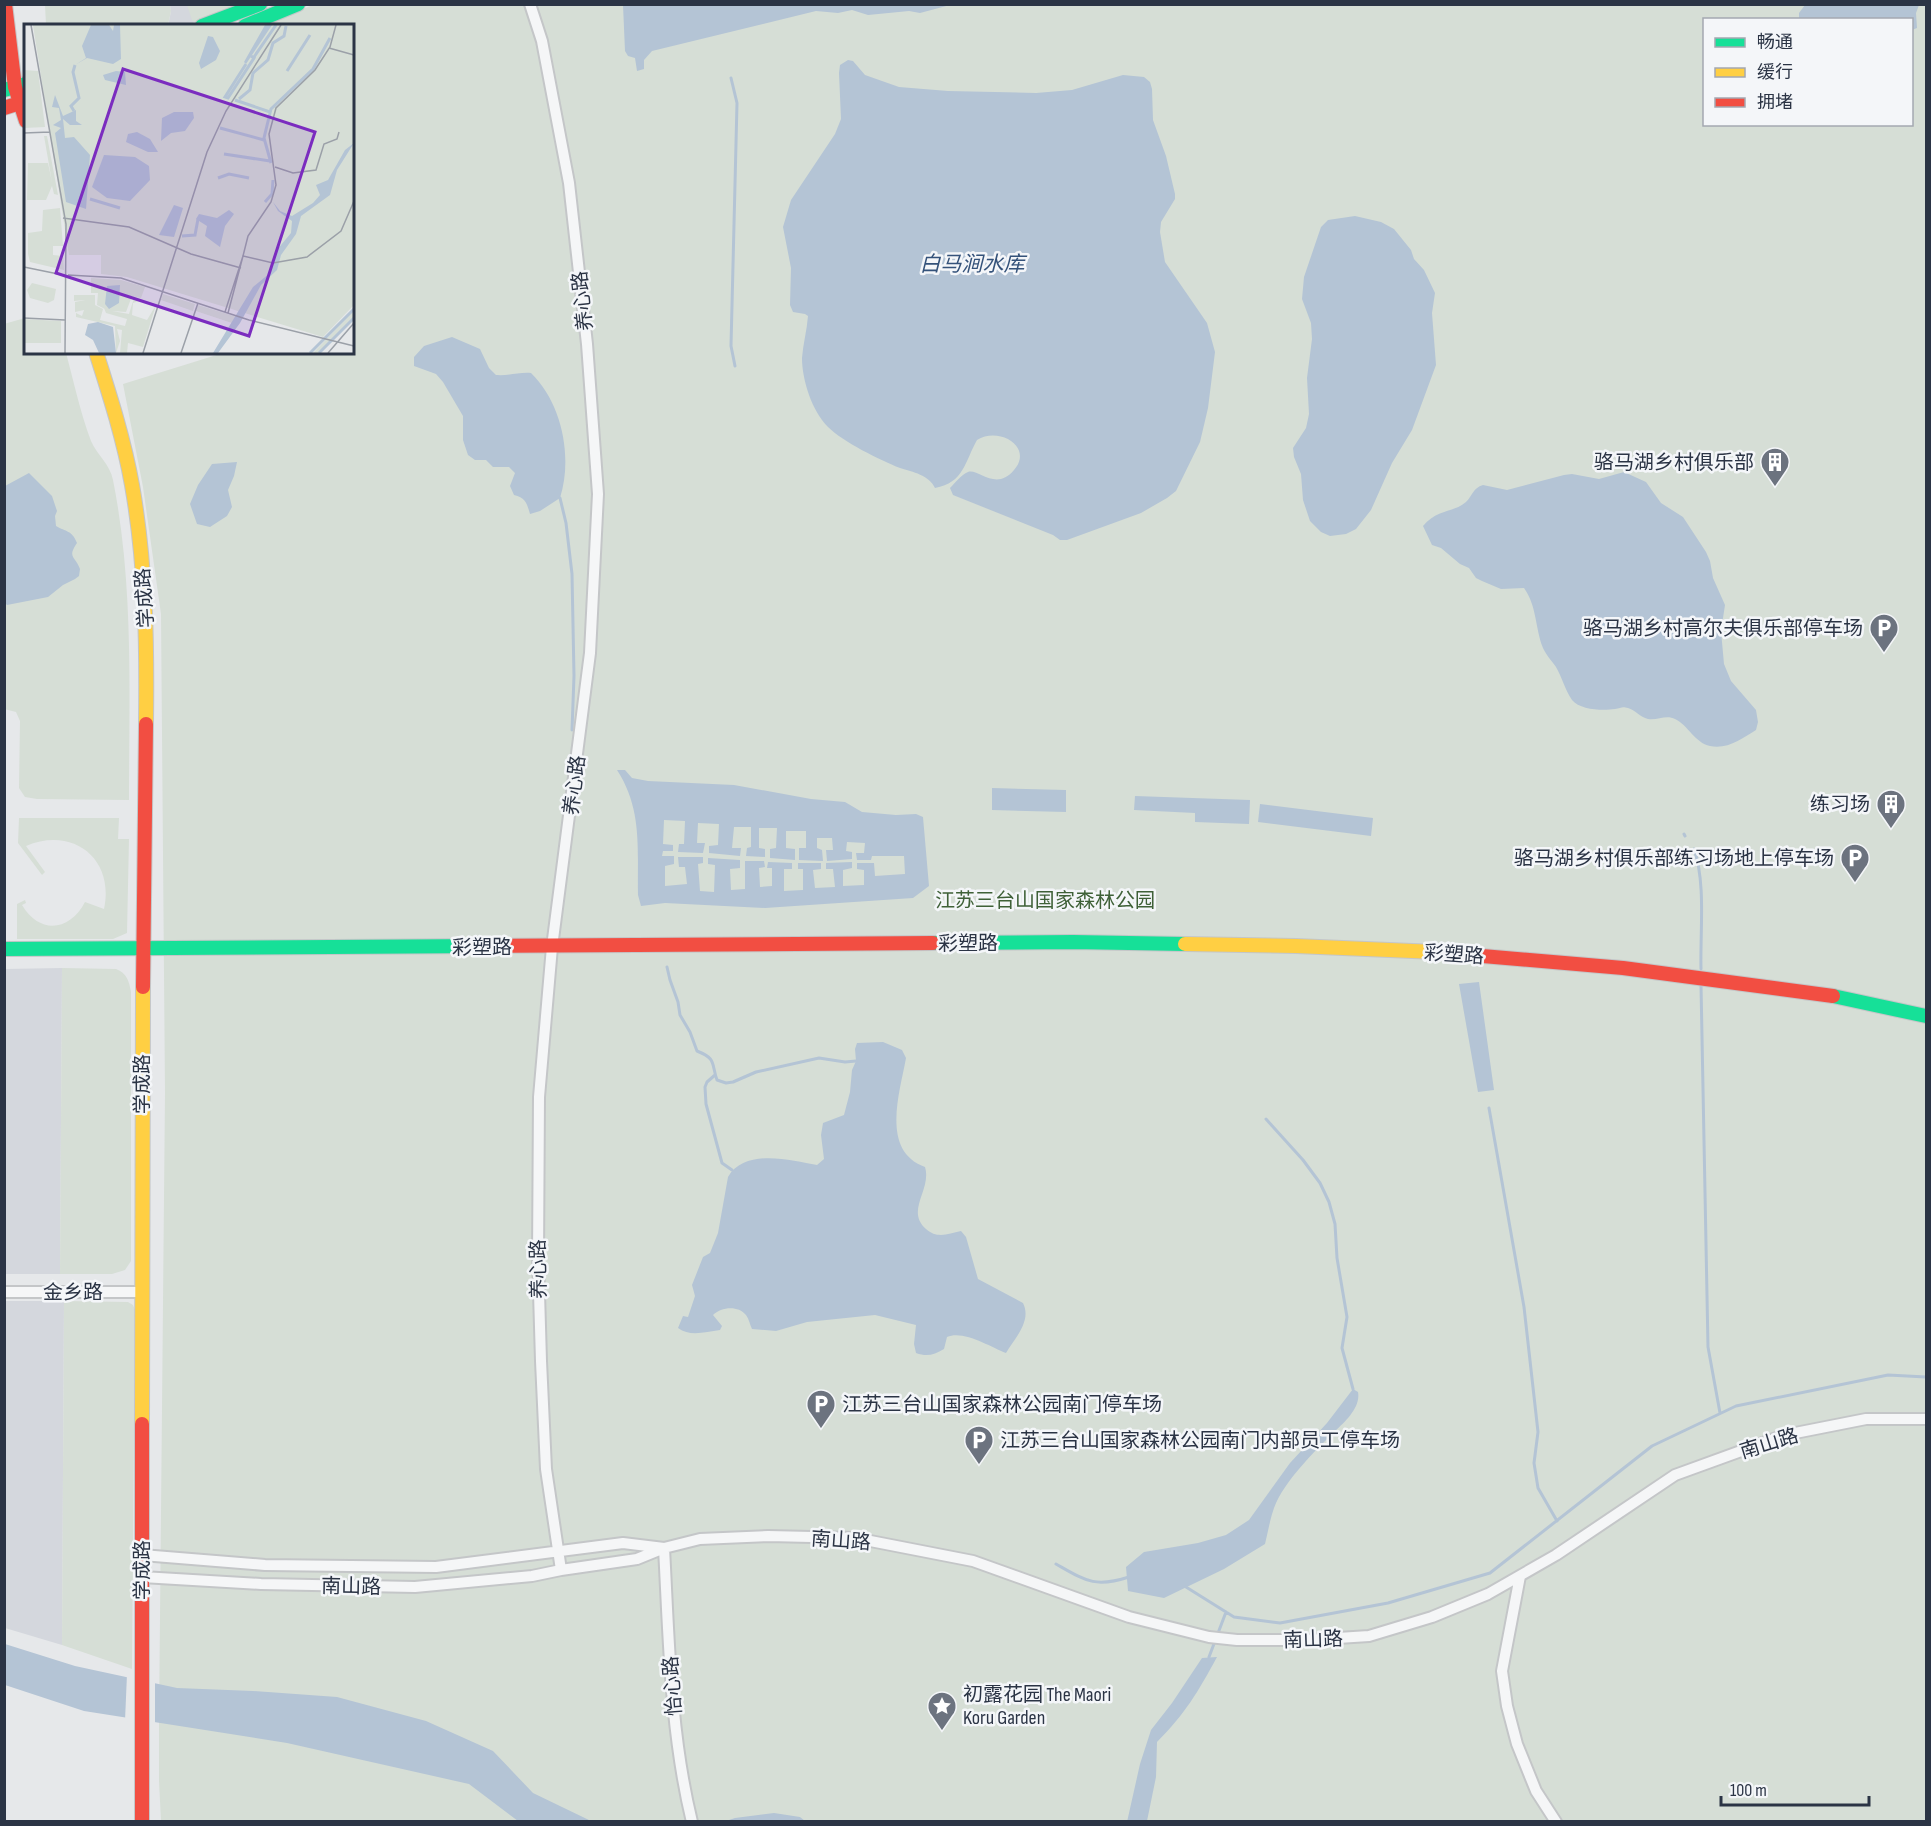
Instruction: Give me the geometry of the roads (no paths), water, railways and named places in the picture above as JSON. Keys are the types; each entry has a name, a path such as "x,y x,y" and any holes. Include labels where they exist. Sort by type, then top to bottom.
{"street":[{"path":"5,4 15,87 12,104 24,119"},
{"path":"207,24 260,4"},
{"path":"250,24 298,4"},
{"name":"养心路","path":"530,4 542,41 569,183 587,344 598,494 590,653 552,947 539,1097 537,1258 546,1468 561,1570"},
{"name":"学成路","path":"97,354 117,419 132,486 147,636 142,948 142,1821"},
{"name":"彩塑路","path":"4,949 1073,942 1296,946 1456,953 1623,968 1832,996 1926,1017"},
{"name":"金乡路","path":"4,1292 142,1292"},
{"name":"南山路","path":"142,1577 261,1584 415,1587 532,1576 637,1559 664,1548 700,1539 768,1536 855,1538 973,1561 1129,1617 1209,1636 1237,1640 1307,1640 1369,1636 1451,1609 1488,1594 1556,1555 1675,1475 1785,1435 1866,1419 1926,1419"},
{"name":"南山路","path":"142,1555 265,1565 436,1567 623,1543 664,1548"},
{"name":"怡心路","path":"664,1548 674,1714 681,1770 692,1821"},
{"path":"1520,1576 1502,1671 1517,1744 1536,1791 1556,1821"}],"water":[{"path":"623,4 950,5 920,13 909,11 868,15 852,10 838,13 816,11 652,51 644,60 644,69 637,71 635,58 628,56 625,51"},
{"path":"1805,5 1919,5 1916,13 1917,28 1913,30 1913,18 1799,18 1799,13"},
{"name":"白马涧水库","path":"848,60 853,61 865,75 899,87 948,91 1036,93 1072,90 1123,75 1144,77 1150,82 1153,120 1166,156 1175,194 1175,199 1161,222 1160,232 1165,262 1207,323 1215,352 1208,408 1200,442 1176,491 1167,498 1141,513 1067,540 1060,540 1053,535 953,495 950,488 968,472 1001,479 1014,470 1019,462 1020,454 1017,447 1004,437 986,436 977,440 958,476 945,485 935,488 925,477 892,465 852,444 835,433 822,420 809,395 804,376 802,358 808,316 793,312 790,305 791,268 783,227 791,200 835,134 841,119 839,73 840,65"},
{"path":"1355,216 1381,222 1394,229 1424,270 1435,293 1432,313 1436,365 1412,430 1392,463 1371,510 1356,529 1346,534 1330,536 1321,532 1310,521 1303,500 1301,474 1294,457 1293,448 1306,428 1309,414 1307,378 1312,339 1311,323 1302,299 1304,277 1321,227 1328,220"},
{"path":"452,337 480,349 489,368 496,375 531,373 542,385 550,399 562,431 565,448 564,482 560,498 540,511 530,514 524,500 514,495 510,486 515,473 509,467 493,467 486,460 475,460 468,455 463,440 463,416 443,382 436,374 414,366 414,357 424,346"},
{"path":"237,462 228,490 232,507 227,516 210,527 197,524 190,504 198,485 212,464"},
{"path":"1624,472 1646,482 1661,503 1683,517 1710,561 1713,578 1725,605 1721,631 1724,664 1731,681 1756,710 1758,722 1756,730 1735,743 1710,746 1700,741 1680,722 1672,718 1648,719 1626,707 1598,710 1580,706 1572,700 1556,667 1543,648 1534,610 1524,588 1501,589 1476,578 1469,568 1460,564 1441,548 1432,545 1423,526 1439,514 1466,502 1477,488 1483,485 1507,490 1564,475 1572,474 1599,479"},
{"path":"29,473 52,496 57,511 56,526 71,533 77,543 72,554 80,569 79,576 48,597 7,605 4,602 5,486"},
{"path":"617,770 625,770 632,778 648,781 734,785 811,799 845,802 862,812 916,814 923,817 929,886 913,898 765,908 665,903 641,906 638,895 638,846 635,815 625,785","holes":["664,820 685,821 684,844 679,844 678,852 703,853 705,843 697,843 698,823 719,824 718,845 709,846 709,853 740,856 741,848 732,848 734,827 751,827 751,847 747,848 746,856 765,857 765,849 759,848 759,828 777,828 776,848 770,849 770,858 795,860 795,849 786,848 786,831 806,831 806,848 799,848 799,860 823,861 822,850 817,848 817,838 832,838 833,850 826,850 827,861 852,859 852,852 846,851 847,842 865,843 864,853 856,853 857,860 871,860 872,856 904,856 905,874 875,876 874,863 857,863 857,869 864,870 864,885 843,886 843,870 852,868 852,862 826,863 826,869 833,869 835,887 815,888 813,870 821,869 821,863 798,863 798,869 803,869 803,890 784,891 784,869 792,869 792,863 768,862 767,868 772,868 772,886 760,887 759,868 765,867 764,861 745,861 745,889 731,890 730,869 740,868 740,860 708,858 708,864 715,865 714,892 700,891 698,864 703,863 703,857 678,857 679,867 685,867 687,884 665,886 665,866 674,864 674,856 662,856 663,851 673,851 673,845 663,844"]},
{"path":"992,788 1066,790 1066,812 992,810"},
{"path":"1135,796 1250,800 1249,824 1195,822 1195,813 1134,810"},
{"path":"1260,804 1373,818 1371,836 1258,822"},
{"path":"1479,982 1494,1090 1478,1092 1459,984"},
{"path":"883,1042 902,1050 906,1058 896,1119 902,1148 911,1159 925,1167 925,1183 918,1207 920,1222 934,1234 943,1235 961,1231 966,1237 978,1279 1023,1303 1024,1323 1006,1353 969,1337 954,1335 947,1337 944,1349 940,1351 930,1355 916,1353 914,1344 916,1325 875,1315 807,1322 776,1331 752,1329 743,1312 730,1308 720,1310 713,1315 722,1326 720,1330 693,1333 678,1328 683,1316 688,1317 695,1296 692,1285 703,1257 710,1253 718,1233 728,1177 745,1162 757,1159 781,1159 817,1165 824,1159 821,1135 823,1123 844,1115 850,1092 852,1070 856,1061 857,1043"},
{"path":"1353,1389 1358,1392 1355,1409 1285,1487 1274,1508 1265,1544 1224,1569 1164,1598 1128,1591 1126,1567 1144,1552 1198,1543 1226,1535 1249,1520 1290,1463 1327,1423"},
{"path":"5,1644 75,1666 177,1688 337,1697 426,1721 493,1751 533,1793 591,1821 518,1821 469,1784 287,1743 84,1711 5,1685"},
{"path":"1217,1657 1204,1681 1176,1722 1157,1742 1156,1777 1147,1821 1127,1822 1140,1764 1151,1730 1202,1658"},
{"path":"774,1813 800,1817 805,1821 726,1821 735,1818"}],"waterway":[{"path":"731,78 737,103 731,346 735,366"},
{"path":"560,498 566,523 572,574 574,676 572,730"},
{"path":"1694,849 1698,862 1701,892 1701,969"},
{"path":"667,967 680,1015 697,1051 711,1059 717,1080 726,1083 733,1082 756,1072 819,1058 845,1062 856,1061"},
{"path":"1701,985 1708,1347 1720,1413"},
{"path":"715,1075 705,1087 706,1104 722,1163 732,1170"},
{"path":"1489,1108 1524,1307 1538,1432 1534,1463 1538,1488 1557,1521"},
{"path":"1266,1119 1303,1160 1320,1183 1329,1202 1335,1224 1337,1258 1347,1317 1342,1348 1353,1389"},
{"path":"1186,1587 1234,1617 1280,1623 1388,1603 1490,1573 1652,1446 1736,1406 1888,1375 1926,1377"},
{"path":"1056,1564 1091,1581 1107,1582 1129,1577"},
{"path":"1209,1657 1226,1612"}],"place":[{"name":"骆马湖乡村俱乐部","path":"1775,488"},
{"name":"骆马湖乡村高尔夫俱乐部停车场","path":"1884,654"},
{"name":"练习场","path":"1891,830"},
{"name":"骆马湖乡村俱乐部练习场地上停车场","path":"1855,884"},
{"name":"江苏三台山国家森林公园南门停车场","path":"821,1430"},
{"name":"江苏三台山国家森林公园南门内部员工停车场","path":"979,1466"},
{"name":"初露花园 The Maori Koru Garden","path":"942,1732"}],"park label":[{"name":"江苏三台山国家森林公园","path":"1045,900"}]}
